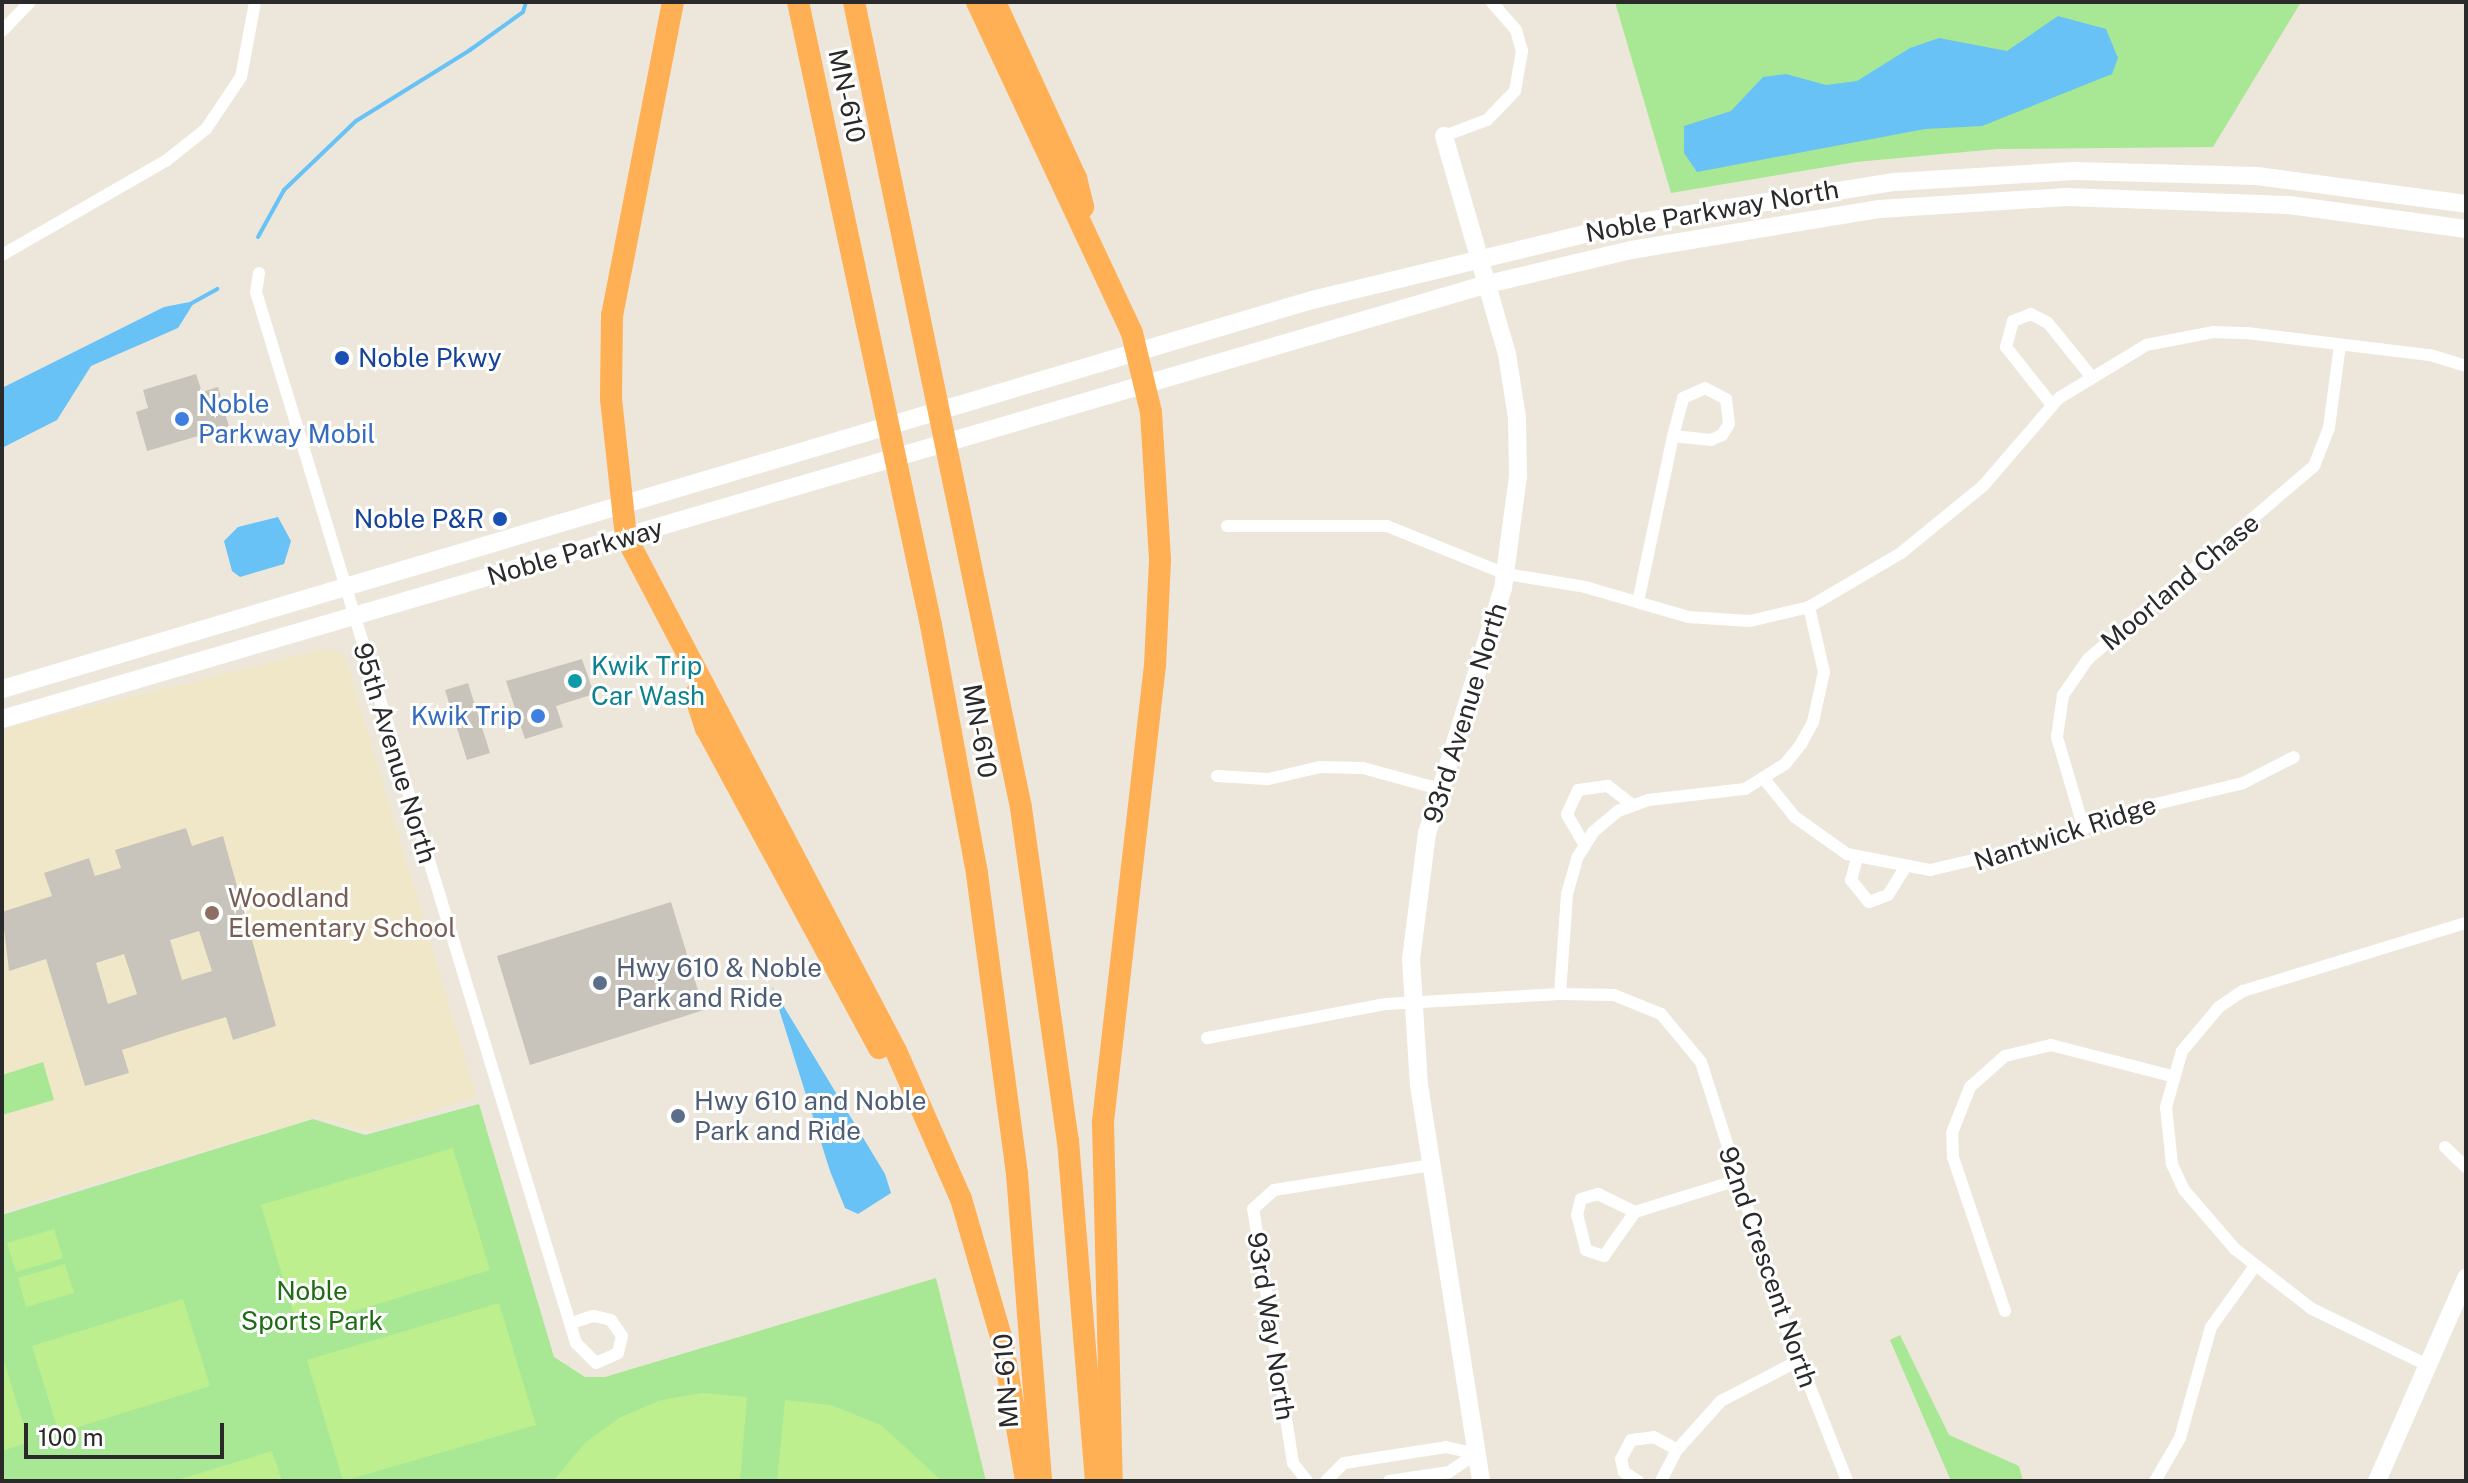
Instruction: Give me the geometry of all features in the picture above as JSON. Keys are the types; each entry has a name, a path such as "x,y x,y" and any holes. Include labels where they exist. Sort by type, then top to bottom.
{"highway":[{"path":"673,2 614,292 611,399 626,537 896,1051 935,1139 991,1294 1026,1481"},
{"name":"MN-610","path":"798,2 931,625 977,874 1017,1174 1041,1481"},
{"name":"MN-610","path":"854,2 1024,824 1070,1155 1096,1481"},
{"path":"977,2 1139,350 1148,383 1159,614 1103,1123 1112,1481"},
{"path":"995,2 1076,178 1088,240"}],"main road":[{"name":"93rd Avenue North","path":"1444,136 1488,284 1517,418 1518,476 1506,574 1440,789 1415,909 1411,1003 1431,1165 1481,1481"},
{"name":"Noble Parkway North","path":"978,397 1480,256 1762,200 1952,176 2201,173 2466,204"},
{"name":"Noble Parkway North","path":"1148,383 1488,284 1728,232 2004,199 2145,197 2289,205 2466,229"},
{"name":"Noble Parkway","path":"2,719 1148,383"},
{"name":"Noble Parkway","path":"2,689 978,397"},
{"path":"2377,1481 2425,1364 2466,1278"}],"street":[{"path":"2,31 30,2"},
{"path":"2,255 175,155 206,129 241,77 255,2"},
{"name":"93rd Avenue North","path":"1444,136 1487,120 1515,91 1522,51 1516,30 1492,2"},
{"name":"95th Avenue North","path":"259,273 256,292 572,1323 588,1360 605,1361 618,1353 622,1336 611,1320 593,1316 572,1323"},
{"path":"2052,405 2006,347 2013,321 2031,314 2048,323 2090,375"},
{"path":"1227,526 1387,526 1506,574 1719,622 1809,607 1944,521 2052,405 2090,375 2146,345 2213,332 2340,345 2466,366"},
{"name":"Moorland Chase","path":"2084,829 2057,737 2063,695 2088,659 2314,466 2329,428 2340,345"},
{"path":"1638,602 1673,436 1683,398 1705,388 1726,399 1729,424 1722,435 1711,440 1673,436"},
{"path":"1207,1038 1411,1003 1560,994 1561,931 1584,844 1632,805 1723,796 1764,779 1801,744 1821,697 1822,647 1809,607"},
{"name":"Nantwick Ridge","path":"1764,779 1795,817 1857,858 1904,869 1955,867 2243,783 2294,757"},
{"path":"1217,776 1268,779 1320,767 1363,768 1440,789"},
{"path":"1584,844 1567,814 1578,790 1608,786 1632,805"},
{"path":"1857,858 1851,880 1869,902 1888,895 1904,869"},
{"path":"2425,1364 2312,1309 2255,1266 2201,1214 2172,1164 2166,1135 2172,1076 2199,1027 2243,991 2466,923"},
{"name":"92nd Crescent North","path":"1560,994 1638,1002 1661,1014 1695,1051 1798,1361 1847,1481"},
{"path":"2005,1311 1953,1157 1952,1133 1970,1087 2005,1056 2051,1045 2172,1076"},
{"path":"2445,1147 2466,1167"},
{"name":"93rd Way North","path":"1307,1481 1293,1463 1253,1209 1274,1190 1431,1165"},
{"path":"1635,1212 1598,1194 1581,1199 1577,1215 1586,1250 1604,1256 1613,1250 1635,1212 1738,1180"},
{"path":"2155,1481 2180,1438 2211,1327 2255,1266"},
{"path":"1661,1481 1677,1450 1721,1401 1798,1361"},
{"path":"1638,1481 1624,1472 1621,1459 1631,1440 1663,1438 1677,1450"},
{"path":"1326,1481 1344,1463 1446,1447 1476,1454"},
{"path":"1389,1481 1449,1472 1476,1454"}],"shaded area":[{"name":"Woodland Elementary School","path":"328,648 345,656 477,1097 367,1131 317,1117 2,1211 2,729"}],"green space":[{"path":"1615,2 2301,2 2213,147 1997,149 1856,162 1671,193"},
{"path":"43,1062 54,1100 2,1115 2,1075"},
{"name":"Noble Sports Park","path":"479,1104 554,1357 585,1377 605,1377 936,1278 986,1481 2,1481 2,1215 313,1119 365,1135"},
{"path":"453,1148 490,1270 298,1328 261,1205"},
{"path":"54,1229 63,1258 16,1272 7,1243"},
{"path":"65,1264 74,1293 26,1307 18,1278"},
{"path":"183,1299 210,1386 59,1433 32,1346"},
{"path":"499,1303 536,1425 343,1481 307,1360"},
{"path":"1900,1335 1949,1435 2019,1466 2023,1481 1951,1481 1890,1340"},
{"path":"2,1355 29,1442 2,1451"},
{"path":"702,1393 747,1397 740,1481 553,1481 585,1443 619,1418 661,1400"},
{"path":"785,1400 831,1405 881,1425 942,1481 777,1481"},
{"path":"272,1451 282,1481 174,1481"}],"water":[{"path":"2058,16 2106,29 2118,58 2112,74 1982,126 1925,129 1697,172 1684,153 1684,126 1731,111 1763,77 1786,74 1826,85 1857,81 1910,48 1939,38 2007,51"},
{"path":"195,301 178,328 91,366 57,420 2,448 2,388 164,307"},
{"path":"278,517 291,541 284,564 240,577 232,571 224,541 238,527"},
{"path":"772,987 885,1174 891,1193 858,1214 845,1208 830,1171"}],"building":[{"name":"Noble Parkway Mobil","path":"196,374 202,392 218,387 229,427 147,451 136,412 148,408 143,390"},
{"name":"Kwik Trip","path":"582,659 594,694 556,706 563,727 525,739 506,681"},
{"name":"Kwik Trip","path":"468,683 490,753 467,760 445,690"},
{"name":"Woodland Elementary School","path":"186,828 192,846 223,836 276,1026 233,1040 226,1017 174,1033 122,1050 129,1073 85,1086 46,959 9,971 2,912 52,896 44,873 89,858 95,876 121,868 115,850","holes":["199,931 212,971 182,980 170,940","124,954 137,994 108,1004 96,963"]},
{"name":"Hwy 610 & Noble Park and Ride","path":"671,902 704,1010 530,1065 497,956"}],"waterway":[{"path":"258,237 284,190 356,121 470,50 523,12 526,2"},
{"path":"192,303 217,289"}],"place":[{"name":"Noble Pkwy","path":"342,358"},
{"name":"Noble Parkway Mobil","path":"182,419"},
{"name":"Noble P&R","path":"500,519"},
{"name":"Kwik Trip Car Wash","path":"575,681"},
{"name":"Kwik Trip","path":"538,716"},
{"name":"Woodland Elementary School","path":"212,913"},
{"name":"Hwy 610 & Noble Park and Ride","path":"600,983"},
{"name":"Hwy 610 and Noble Park and Ride","path":"678,1116"}]}
